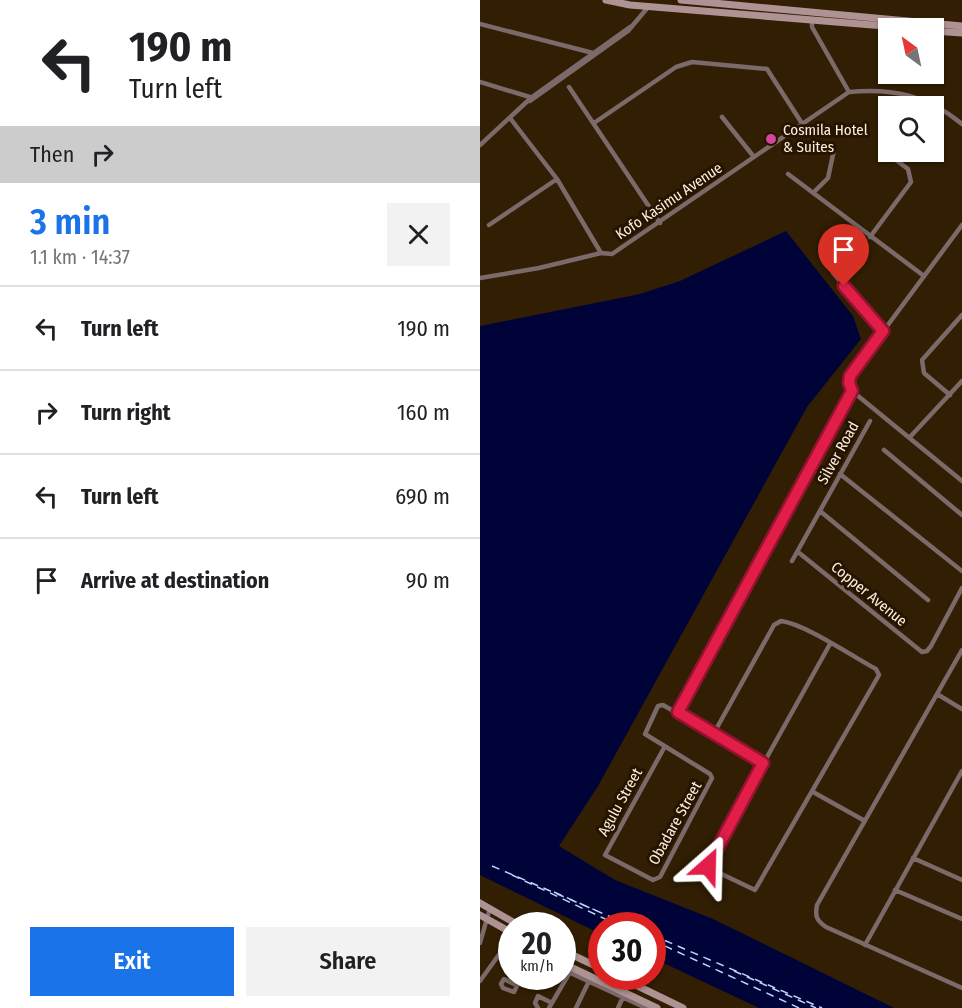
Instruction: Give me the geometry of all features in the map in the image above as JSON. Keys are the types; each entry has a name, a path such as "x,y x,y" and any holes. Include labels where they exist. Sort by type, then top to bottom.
{"main road":[{"path":"606,0 649,6 878,25"},
{"path":"681,0 962,26"},
{"path":"944,32 962,33"},
{"path":"480,903 498,913"},
{"path":"483,917 498,925"},
{"path":"576,970 657,1008"},
{"path":"646,990 683,1008"}],"street":[{"path":"480,145 532,99 630,27 649,6"},
{"path":"812,20 812,27 849,92 877,89 914,95 945,109 962,124"},
{"path":"480,24 593,53"},
{"path":"594,123 676,67 692,62 767,69 803,125"},
{"path":"480,82 532,99"},
{"path":"569,87 660,223"},
{"name":"Kofo Kasimu Avenue","path":"480,278 539,268 601,253 612,254 849,92"},
{"path":"722,117 754,157"},
{"path":"510,118 557,179 601,253"},
{"path":"813,193 828,178 834,150"},
{"path":"870,237 911,182 908,169 899,162"},
{"path":"788,174 924,276"},
{"path":"489,225 557,179"},
{"path":"962,225 850,376 849,383 852,391 962,481"},
{"path":"833,273 883,331"},
{"path":"950,395 924,373 922,360 962,315"},
{"path":"910,437 962,381"},
{"path":"763,763 678,712 852,391"},
{"name":"Silver Road","path":"792,561 870,421"},
{"path":"884,450 962,515"},
{"path":"957,477 962,471"},
{"path":"840,474 962,570"},
{"path":"820,511 928,600"},
{"name":"Copper Avenue","path":"798,552 922,652 927,651 962,588"},
{"path":"714,733 774,625 781,621 789,622 830,644 876,669 879,675 758,888 752,890 711,869 708,863 830,644"},
{"path":"962,650 817,905 816,915 818,922 826,927 962,988"},
{"path":"937,694 962,709"},
{"name":"Obadare Street","path":"649,879 660,877 712,783 710,774 664,748 645,734 658,706 663,705 678,712"},
{"name":"Agulu Street","path":"649,879 605,855 664,748"},
{"path":"865,945 962,771"},
{"path":"954,784 962,789"},
{"path":"813,792 865,821"},
{"path":"913,858 962,880"},
{"path":"895,890 962,919"},
{"path":"480,943 483,917 490,908"},
{"path":"480,981 498,956"},
{"path":"576,1008 588,983"},
{"path":"538,1008 535,1003 538,996 551,1005 560,990"},
{"path":"608,990 646,1008"},
{"path":"618,1008 623,997"}],"shaded area":[{"path":"786,231 853,316 861,339 807,407 598,786 559,846 615,880 713,919 894,1008 759,1008 666,964 666,912 588,912 588,928 576,922 576,912 556,912 480,875 480,326 640,294 680,281"}],"ferry route":[{"path":"492,866 599,912"},
{"path":"512,875 590,912"},
{"path":"554,892 599,912"},
{"path":"666,941 822,1008"},
{"path":"666,946 799,1008"},
{"path":"734,971 816,1008"}],"place":[{"name":"Cosmila Hotel & Suites","path":"771,139"}],"route":[{"path":"708,866 763,763 678,712 852,391 849,383 850,376 883,331 844,286"}]}
